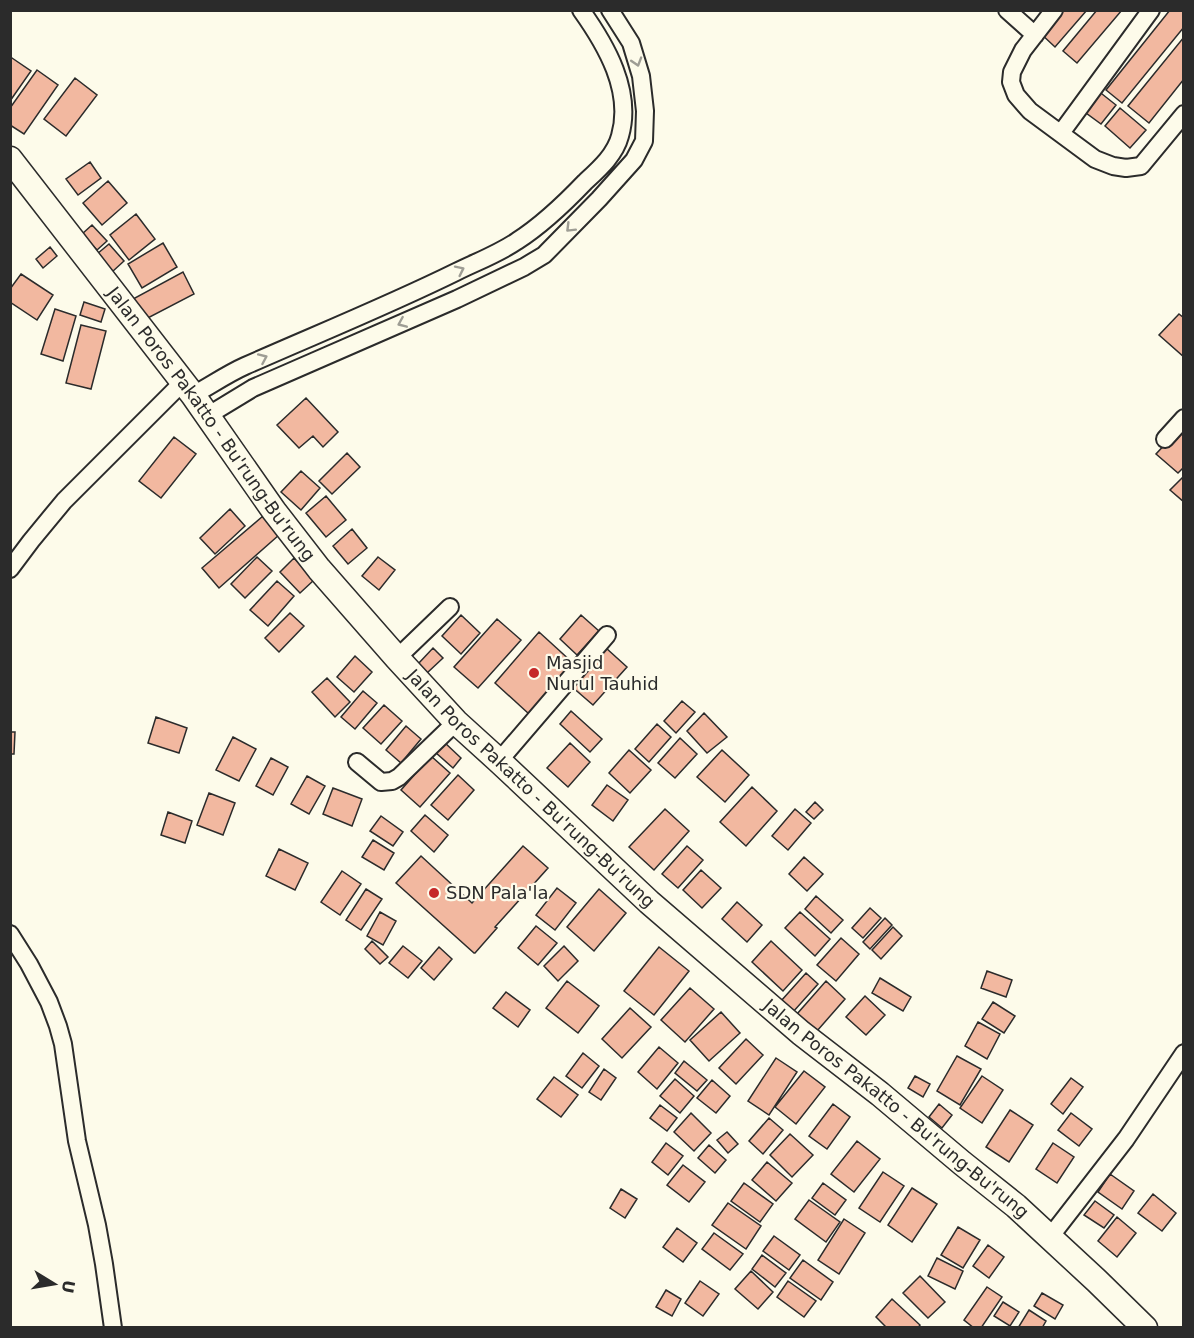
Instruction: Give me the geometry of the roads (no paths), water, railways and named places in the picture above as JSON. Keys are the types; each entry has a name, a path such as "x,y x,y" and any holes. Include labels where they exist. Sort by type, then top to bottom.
{"main road":[{"name":"Jalan Poros Pakatto - Bu'rung-Bu'rung","path":"10,159 188,388 274,511 319,569 456,722 649,902 801,1033 880,1094 1016,1206 1145,1328"}],"street":[{"path":"10,569 64,501 188,388 241,368 432,284 515,243 539,226 564,203 615,150 623,120 616,72 596,31 580,10"},
{"path":"207,416 253,388 496,281 544,255 634,160 644,141 645,111 641,76 631,43 610,10"},
{"path":"1007,10 1035,35"},
{"path":"1054,10 1023,50 1012,72 1011,82 1016,95 1030,111 1095,159 1126,168 1141,166 1184,114"},
{"path":"1061,133 1151,10"},
{"path":"620,135 644,141"},
{"path":"319,334 329,354"},
{"path":"241,368 253,388"},
{"path":"1165,439 1184,418"},
{"path":"397,658 450,607"},
{"path":"499,760 607,635"},
{"path":"357,762 381,782 392,781 399,777 456,722"},
{"path":"10,934 49,1002 63,1044 77,1141 104,1264 112,1328"},
{"path":"1050,1237 1126,1139 1184,1053"}],"place":[{"name":"Masjid Nurul Tauhid","path":"534,673"},
{"name":"SDN Pala'la","path":"434,893"}]}
